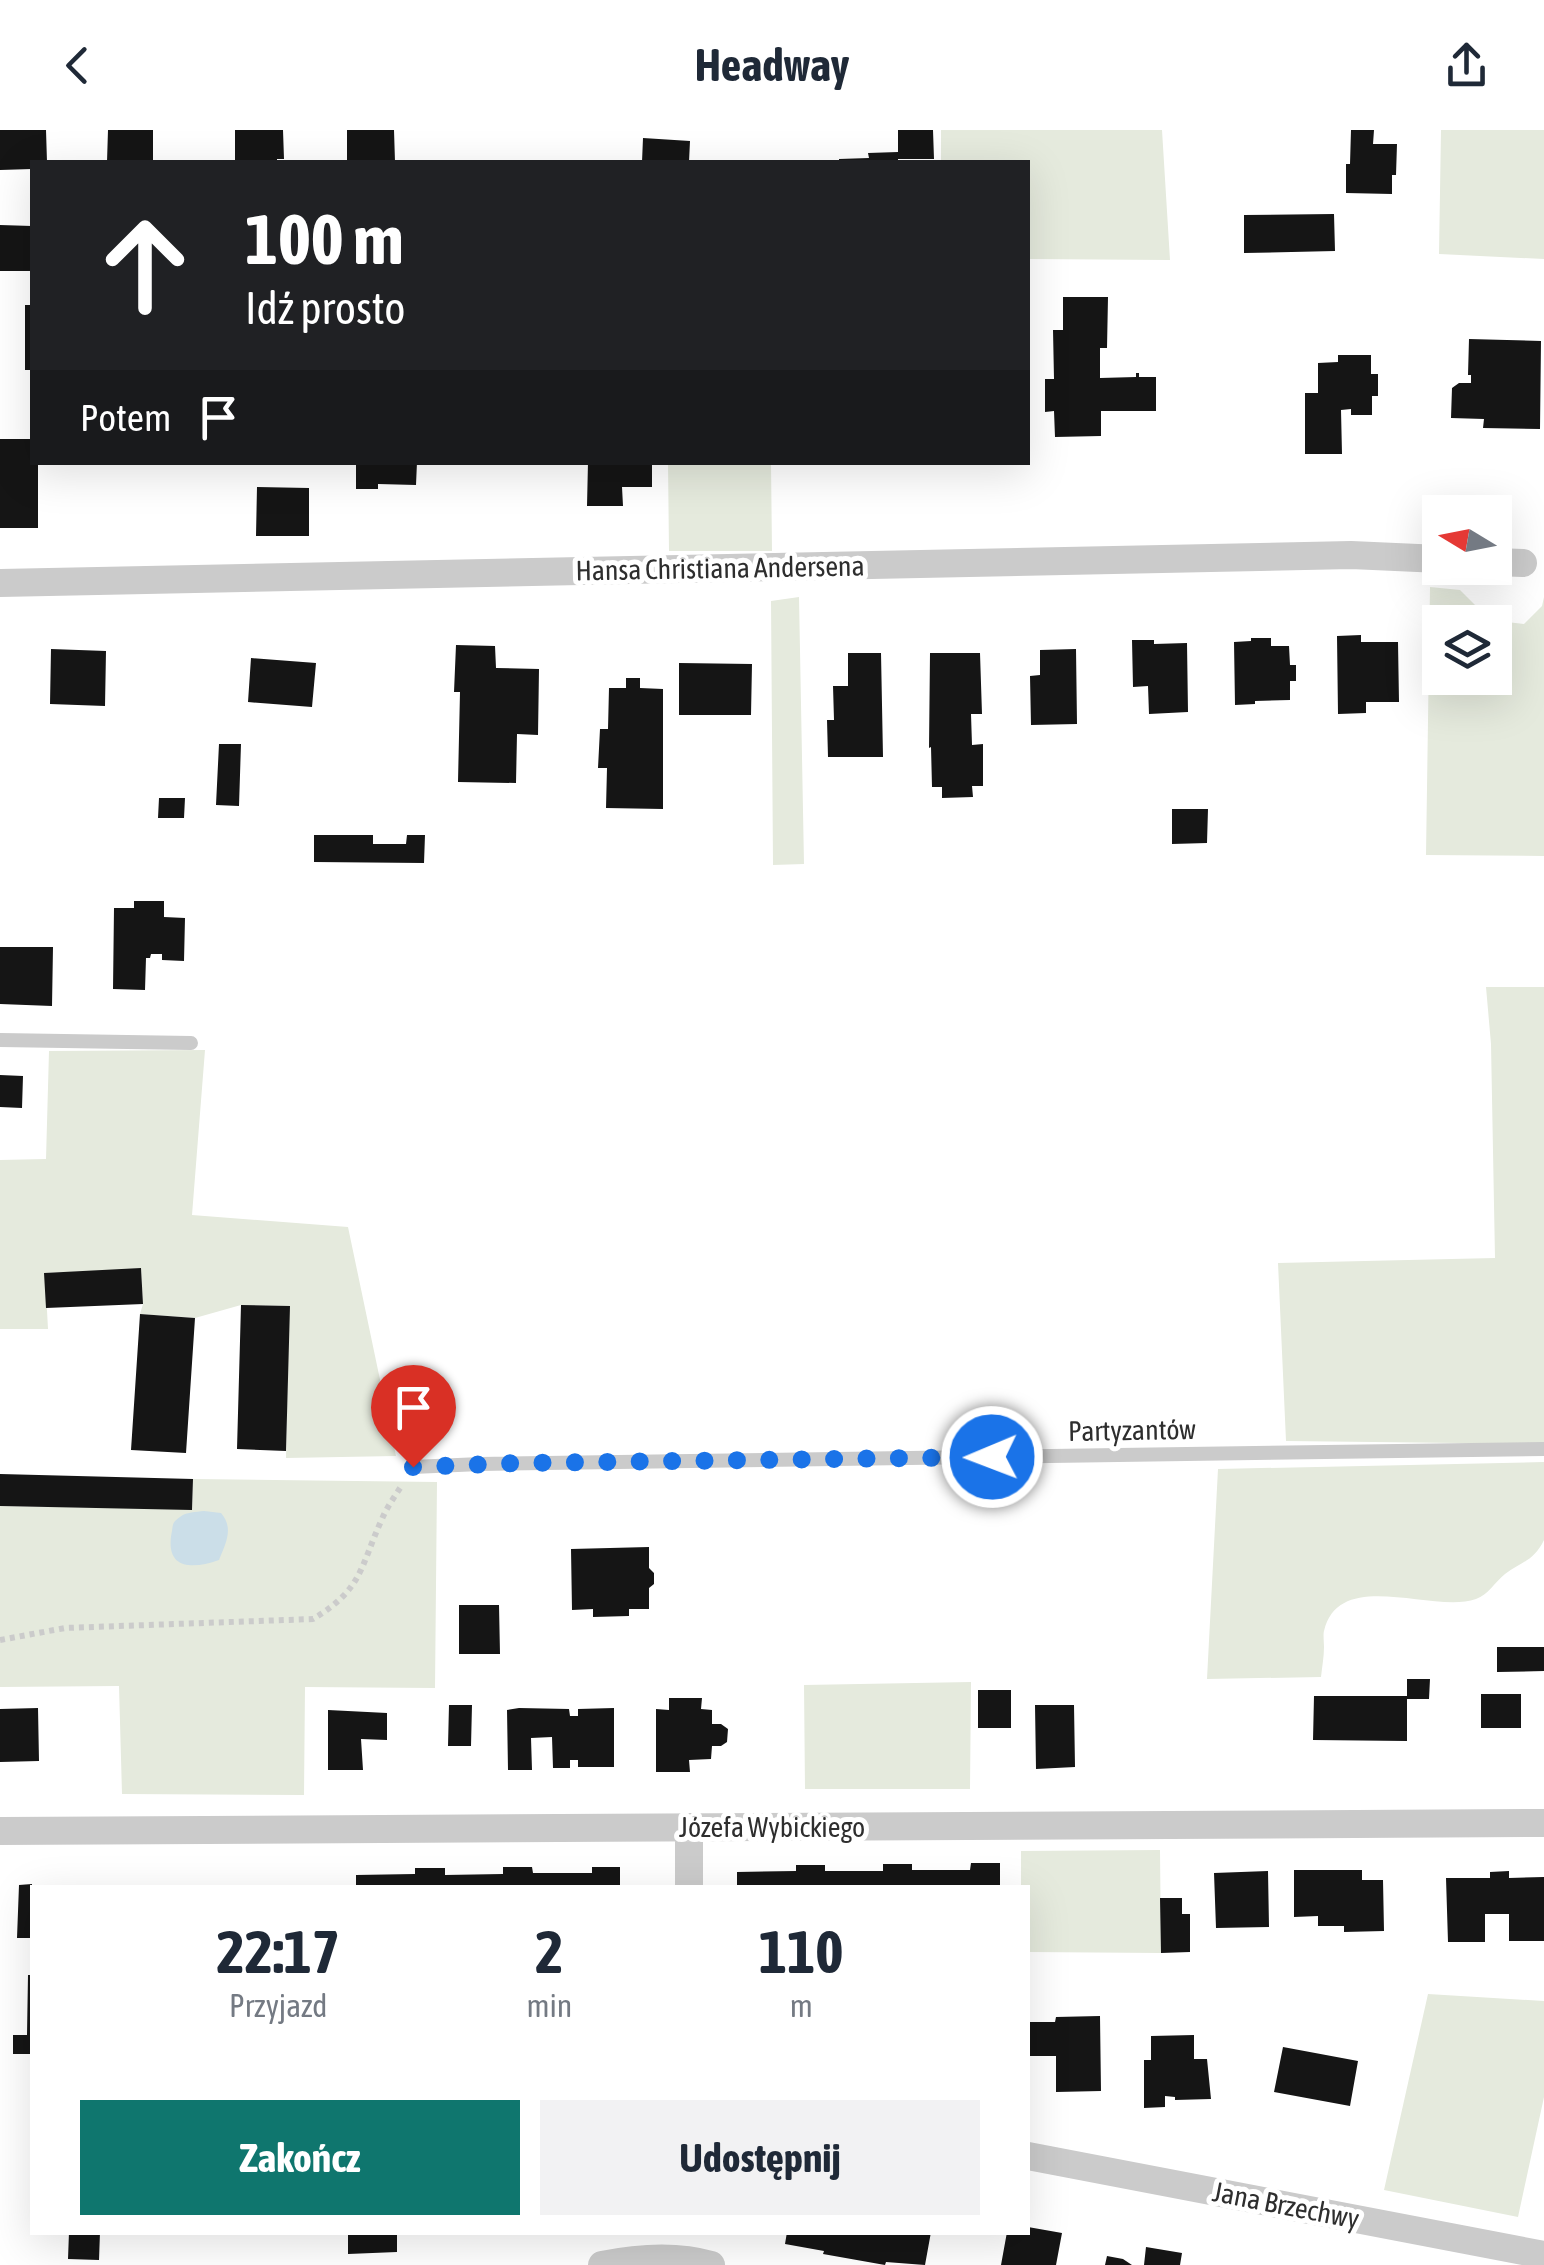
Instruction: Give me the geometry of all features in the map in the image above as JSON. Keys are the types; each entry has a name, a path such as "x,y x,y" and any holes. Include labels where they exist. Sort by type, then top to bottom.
{"street":[{"name":"Hansa Christiana Andersena","path":"0,583 1332,556 1422,558"},
{"name":"Józefa Wybickiego","path":"0,1832 1544,1823"},
{"path":"689,1827 689,1885"},
{"name":"Jana Brzechwy","path":"1030,2156 1544,2255"},
{"path":"602,2265 700,2253"}],"lane":[{"path":"0,1040 191,1044"},
{"name":"Partyzantów","path":"413,1467 1544,1449"}],"path":[{"path":"0,1640 64,1628 313,1619 336,1604 361,1573 382,1517 413,1467"}],"shaded area":[{"path":"941,130 1162,130 1170,260 1030,259 1030,160 941,160"},
{"path":"1441,130 1544,130 1544,259 1439,254"},
{"path":"668,465 771,465 772,551 669,551"},
{"path":"1430,587 1460,590 1475,605 1430,605"},
{"path":"799,597 804,864 773,865 771,601"},
{"path":"1544,597 1544,856 1426,855 1428,695 1512,695 1512,623 1524,624 1542,606"},
{"path":"1486,987 1544,987 1544,1444 1286,1441 1278,1263 1495,1258 1491,1044"},
{"path":"205,1050 192,1215 348,1227 396,1456 286,1458 289,1306 241,1305 195,1318 140,1314 141,1269 45,1273 48,1329 0,1329 0,1160 46,1159 49,1051"},
{"path":"1544,1462 1544,1540 1531,1557 1480,1597 1458,1602 1390,1597 1348,1601 1333,1612 1324,1631 1321,1677 1207,1679 1218,1469"},
{"path":"193,1479 437,1482 435,1688 305,1687 304,1795 122,1794 119,1686 0,1687 0,1506 192,1509"},
{"path":"971,1682 970,1789 805,1789 804,1685"},
{"path":"1160,1850 1161,1953 1030,1952 1030,1885 1021,1885 1021,1851"},
{"path":"1428,1994 1544,2001 1544,2097 1518,2217 1384,2190"}],"water":[{"path":"221,1513 227,1524 228,1536 219,1560 182,1564 172,1553 174,1523 185,1514"}],"building":[{"path":"0,130 46,130 47,160 30,160 30,169 0,170"},
{"path":"108,130 153,130 153,160 107,160"},
{"path":"235,130 283,130 284,159 235,160"},
{"path":"347,130 394,130 395,160 347,160"},
{"path":"898,130 933,130 934,159 839,160 869,158 868,153 898,152"},
{"path":"1351,130 1374,130 1373,144 1397,144 1392,194 1346,193"},
{"path":"643,138 690,141 689,160 642,160"},
{"path":"1334,214 1335,251 1244,253 1244,215"},
{"path":"0,225 30,226 30,271 0,271"},
{"path":"1063,297 1108,297 1107,348 1100,348 1100,378 1136,377 1136,373 1139,377 1156,377 1156,411 1101,411 1101,436 1055,437 1054,411 1045,412 1045,379 1054,379 1053,330 1063,330"},
{"path":"25,305 30,305 30,370 25,370"},
{"path":"1469,339 1541,341 1540,429 1483,428 1484,419 1451,418 1452,388 1459,383 1471,383"},
{"path":"1338,355 1371,355 1371,374 1378,374 1378,396 1372,396 1372,415 1351,415 1351,409 1341,410 1342,454 1305,454 1305,393 1318,393 1318,363 1338,362"},
{"path":"0,439 30,439 30,465 38,465 38,528 0,528"},
{"path":"356,465 417,465 416,485 378,484 378,489 356,489"},
{"path":"588,465 652,465 652,487 622,487 623,506 587,506"},
{"path":"257,487 309,488 309,536 256,536"},
{"path":"1361,635 1361,642 1398,642 1399,702 1366,702 1366,713 1338,714 1337,636"},
{"path":"1271,638 1271,646 1289,646 1290,665 1296,665 1296,681 1290,681 1290,700 1235,705 1234,642"},
{"path":"1132,640 1187,643 1188,712 1149,714 1148,686 1133,687"},
{"path":"456,645 495,646 496,668 539,669 538,735 517,734 516,783 458,782 460,692 454,692"},
{"path":"51,649 106,651 105,706 50,704"},
{"path":"1076,649 1077,724 1031,725 1030,676 1040,675 1040,650"},
{"path":"848,653 881,653 883,757 828,757 827,720 834,720 833,686 848,686"},
{"path":"930,653 980,653 982,714 971,714 972,745 983,744 983,786 972,786 973,797 942,798 942,787 932,787"},
{"path":"251,658 316,663 312,707 248,702"},
{"path":"679,663 752,664 751,715 679,715"},
{"path":"626,678 640,678 640,688 663,689 663,809 606,808 607,768 598,768 600,729 608,729 609,688 626,688"},
{"path":"219,744 241,744 239,806 216,805"},
{"path":"159,798 185,798 184,818 158,818"},
{"path":"1172,809 1208,809 1207,843 1172,844"},
{"path":"314,835 373,835 373,844 406,844 407,835 425,835 424,863 314,862"},
{"path":"134,901 164,901 164,917 185,918 184,961 162,960 162,954 151,954 146,958 145,990 113,989 114,908 134,908"},
{"path":"0,947 53,947 52,1006 0,1004"},
{"path":"0,1075 23,1076 22,1108 0,1107"},
{"path":"141,1268 143,1304 46,1308 44,1273"},
{"path":"241,1305 290,1306 286,1451 237,1449"},
{"path":"140,1314 195,1318 186,1453 131,1450"},
{"path":"0,1474 193,1479 192,1510 0,1506"},
{"path":"649,1547 654,1584 649,1588 649,1609 629,1609 629,1616 593,1617 593,1609 572,1610 571,1549"},
{"path":"459,1605 499,1605 500,1654 459,1654"},
{"path":"1497,1647 1544,1647 1544,1671 1497,1672"},
{"path":"1407,1679 1430,1679 1429,1699 1407,1699 1407,1741 1313,1740 1314,1696 1407,1696"},
{"path":"978,1690 1011,1690 1011,1728 978,1728"},
{"path":"1481,1694 1521,1694 1521,1728 1481,1728"},
{"path":"669,1698 702,1698 701,1709 712,1710 712,1724 728,1729 727,1742 712,1746 711,1759 689,1760 690,1772 656,1772 656,1709 669,1710"},
{"path":"449,1705 472,1705 471,1746 448,1746"},
{"path":"1035,1705 1074,1705 1075,1767 1036,1769"},
{"path":"38,1708 39,1761 0,1762 0,1709"},
{"path":"614,1708 614,1767 578,1767 578,1760 570,1760 570,1768 553,1768 552,1737 531,1738 532,1770 508,1770 507,1710 569,1709 570,1716 578,1716 578,1709"},
{"path":"328,1710 387,1713 387,1740 361,1739 363,1770 328,1770"},
{"path":"971,1863 1000,1863 1000,1885 737,1885 737,1872 796,1871 796,1865 825,1865 825,1871 883,1871 883,1864 912,1864 912,1870 970,1870"},
{"path":"503,1867 532,1867 533,1873 592,1873 592,1867 620,1867 620,1885 356,1885 356,1875 415,1874 415,1868 445,1868 445,1875 503,1874"},
{"path":"1294,1870 1362,1870 1362,1880 1383,1880 1384,1931 1344,1932 1344,1926 1318,1926 1318,1916 1294,1917"},
{"path":"1268,1871 1269,1927 1216,1928 1214,1873"},
{"path":"1509,1871 1509,1878 1544,1877 1544,1941 1509,1941 1509,1914 1485,1914 1485,1942 1448,1942 1446,1878 1490,1878 1490,1872"},
{"path":"32,1884 30,1938 17,1938 19,1885"},
{"path":"1160,1898 1182,1898 1182,1914 1190,1914 1190,1952 1161,1953"},
{"path":"30,1975 30,2054 13,2054 13,2035 27,2035"},
{"path":"1100,2016 1101,2091 1056,2092 1056,2056 1030,2056 1030,2022 1055,2022 1056,2017"},
{"path":"1194,2035 1194,2059 1207,2059 1211,2099 1175,2100 1165,2096 1165,2107 1144,2108 1144,2060 1151,2060 1151,2036"},
{"path":"1283,2047 1358,2061 1350,2106 1274,2092"},
{"path":"1030,2227 1062,2233 1056,2265 1001,2265 1006,2235 1030,2235"},
{"path":"69,2235 100,2235 99,2260 68,2259"},
{"path":"348,2235 397,2235 397,2252 348,2254"},
{"path":"786,2235 930,2235 925,2265 885,2265 785,2244"},
{"path":"1146,2247 1182,2253 1180,2265 1144,2265"},
{"path":"1107,2256 1123,2259 1132,2265 1105,2265"}],"route":[{"path":"413,1467 992,1457"}]}
